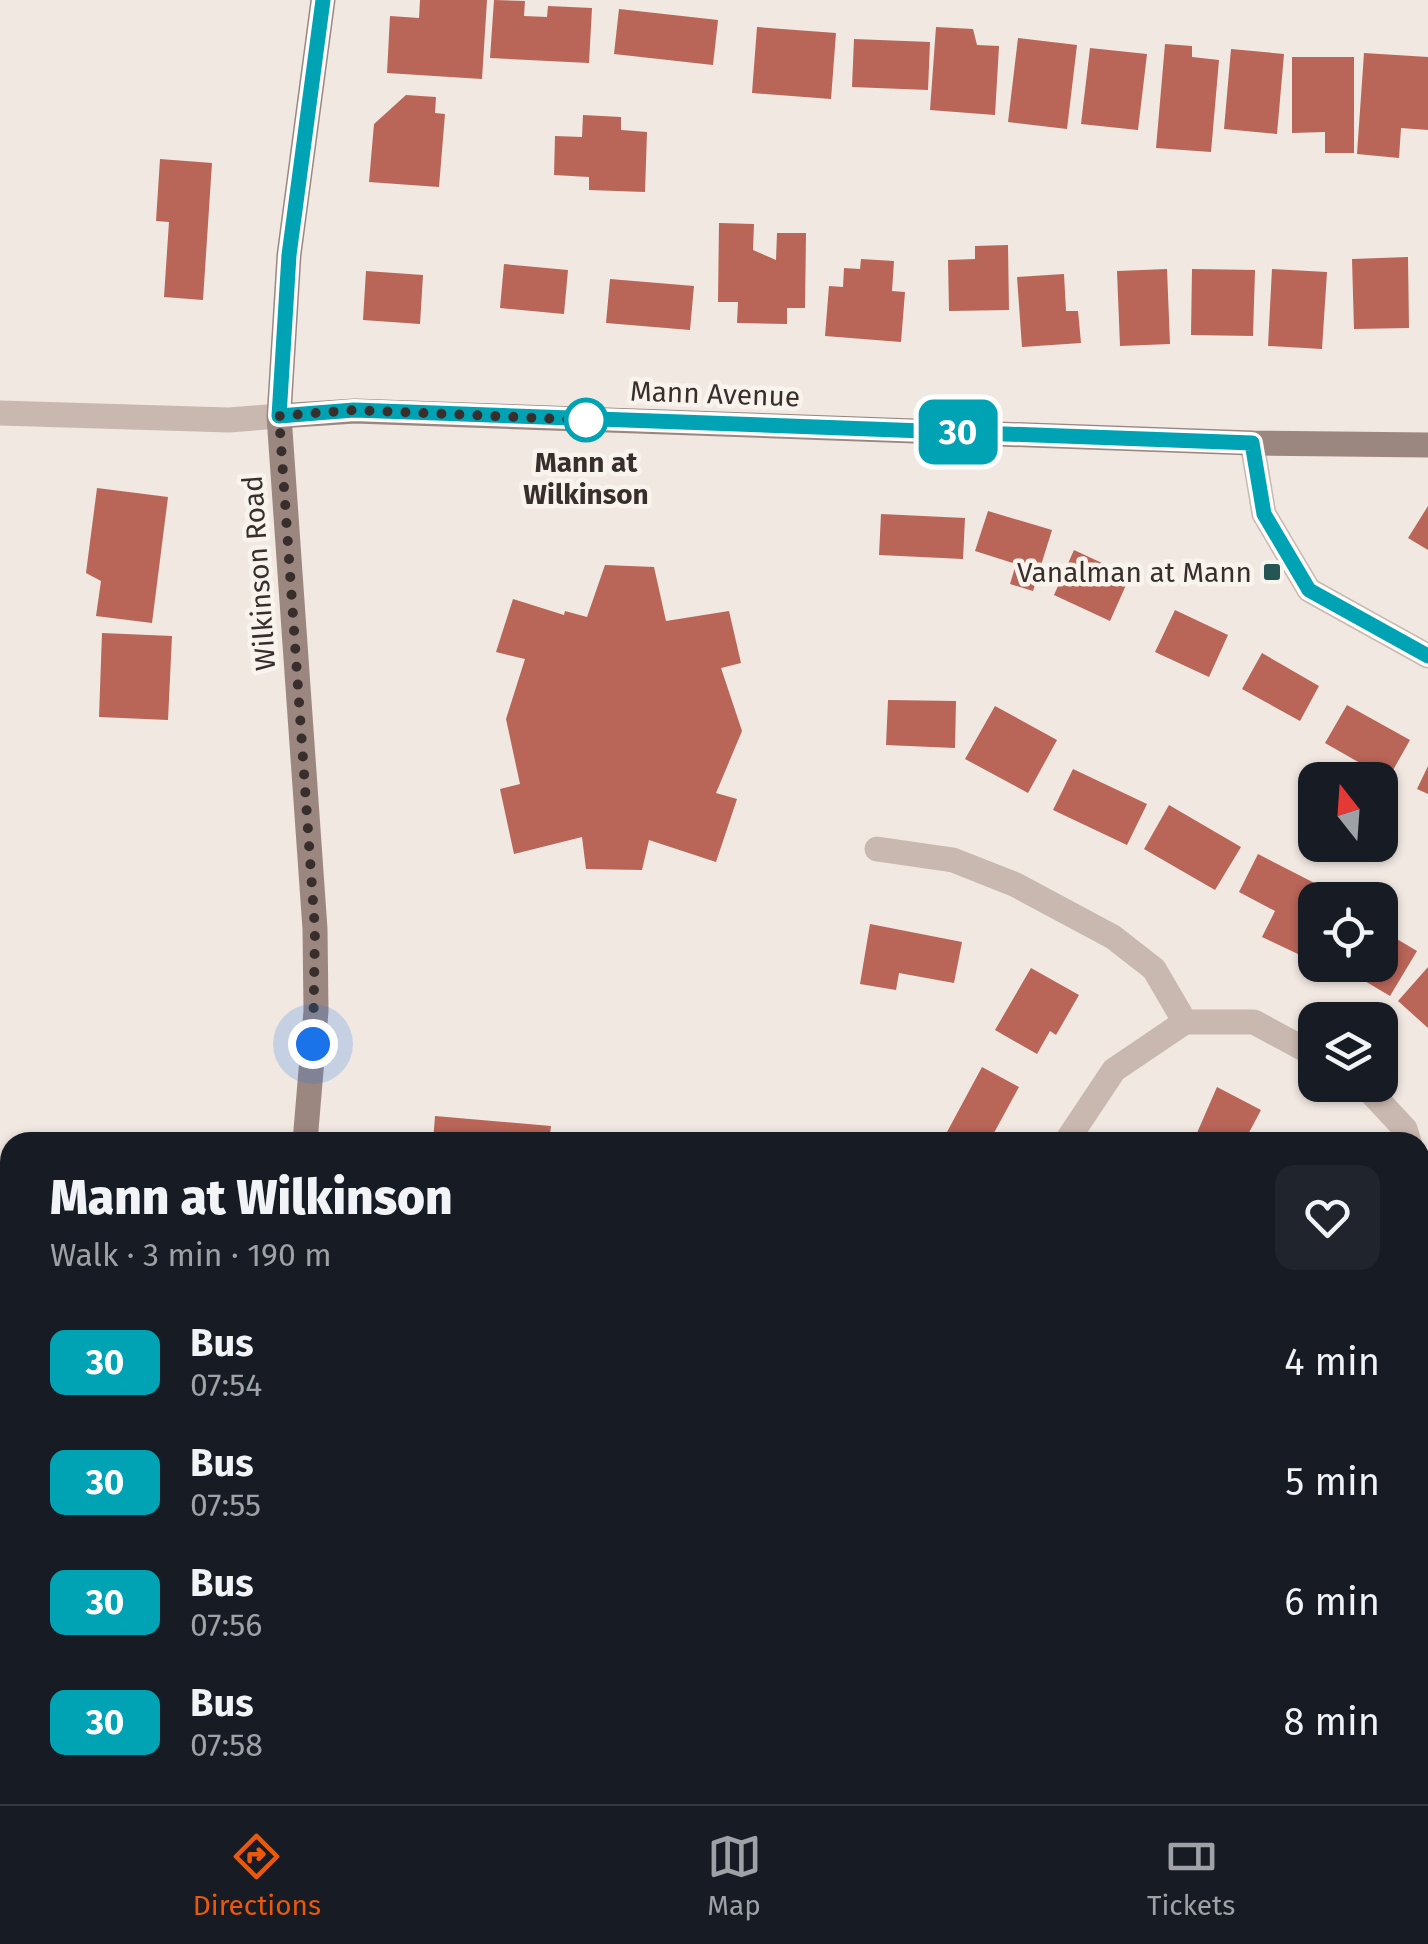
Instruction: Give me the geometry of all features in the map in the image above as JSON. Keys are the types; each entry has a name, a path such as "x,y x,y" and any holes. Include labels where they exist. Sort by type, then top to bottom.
{"main road":[{"name":"Wilkinson Road","path":"306,1132 316,1011 315,930 279,416 289,255 323,0"},
{"name":"Mann Avenue","path":"279,416 354,410 1252,443 1428,445"}],"street":[{"name":"Mann Avenue","path":"0,413 228,420 279,416"},
{"path":"1252,443 1264,514 1309,590 1428,656"},
{"path":"877,848 952,860 1016,885 1113,937 1154,969 1185,1022"},
{"path":"1073,1132 1114,1070 1185,1022 1254,1022 1298,1046"},
{"path":"1380,1102 1406,1132"}],"building":[{"path":"420,0 487,0 482,79 387,73 390,16 419,18"},
{"path":"494,0 525,1 524,16 547,17 548,6 592,8 589,63 490,58"},
{"path":"619,9 718,20 713,65 614,54"},
{"path":"757,27 836,33 831,99 752,93"},
{"path":"936,27 973,29 977,45 999,46 995,115 930,110"},
{"path":"1018,38 1077,45 1067,129 1008,122"},
{"path":"854,39 930,42 928,90 852,87"},
{"path":"1165,44 1192,46 1192,57 1219,60 1211,152 1156,148"},
{"path":"1090,48 1147,54 1138,130 1081,124"},
{"path":"1231,49 1284,54 1277,134 1224,129"},
{"path":"1364,53 1428,57 1428,130 1401,128 1399,158 1357,154"},
{"path":"1292,57 1354,57 1354,153 1325,153 1325,132 1292,133"},
{"path":"406,95 436,97 435,113 445,114 439,187 369,182 374,124"},
{"path":"583,115 621,117 621,130 647,132 645,192 589,190 589,177 554,175 555,136 582,137"},
{"path":"160,159 212,163 203,300 164,297 169,222 156,221"},
{"path":"719,223 754,224 753,250 776,260 777,233 806,233 805,308 787,308 787,324 737,323 738,302 718,302"},
{"path":"1008,245 1009,310 949,311 948,260 975,259 975,246"},
{"path":"1408,257 1409,328 1354,329 1352,259"},
{"path":"861,259 894,261 892,291 905,292 901,342 825,336 829,286 843,287 844,268 860,269"},
{"path":"504,264 568,270 564,314 500,308"},
{"path":"1167,269 1170,344 1120,346 1117,271"},
{"path":"1192,269 1255,270 1253,336 1191,335"},
{"path":"1272,269 1327,272 1322,349 1268,346"},
{"path":"366,271 423,275 420,324 363,320"},
{"path":"1064,274 1066,311 1078,311 1081,343 1022,347 1017,277"},
{"path":"610,279 694,286 690,330 606,323"},
{"path":"97,488 168,497 152,623 96,616 101,581 86,573"},
{"path":"1428,506 1428,550 1408,538"},
{"path":"988,511 1052,530 1033,591 1010,584 1016,564 975,551"},
{"path":"881,514 965,518 963,559 879,555"},
{"path":"1074,550 1130,576 1110,621 1054,595"},
{"path":"605,565 654,567 666,621 729,611 741,663 721,668 742,731 716,793 737,799 716,862 649,840 642,870 586,869 582,837 514,854 500,789 520,784 506,719 525,659 496,652 513,599 564,615 565,611 587,617"},
{"path":"1175,610 1228,635 1209,677 1155,652"},
{"path":"102,633 172,636 168,720 99,717"},
{"path":"1262,653 1319,686 1300,721 1242,689"},
{"path":"888,700 956,701 955,748 886,745"},
{"path":"1347,705 1410,740 1398,762 1358,762 1325,743"},
{"path":"995,706 1057,740 1028,793 965,759"},
{"path":"1428,766 1428,794 1417,789"},
{"path":"1073,769 1147,804 1127,845 1053,810"},
{"path":"1169,805 1241,847 1215,890 1144,849"},
{"path":"1258,854 1313,882 1298,882 1298,954 1262,937 1275,911 1239,892"},
{"path":"870,924 962,942 954,983 899,973 896,990 860,984"},
{"path":"1398,940 1417,951 1390,996 1367,982 1398,982"},
{"path":"1428,967 1428,1028 1398,1001"},
{"path":"1031,968 1079,995 1056,1035 1050,1031 1037,1054 995,1030"},
{"path":"982,1067 1019,1087 994,1132 947,1132"},
{"path":"1217,1087 1261,1110 1249,1132 1197,1132"},
{"path":"435,1116 551,1126 550,1132 434,1132"}],"bus line":[{"name":"30","path":"323,0 289,255 279,416 354,410 1252,443 1264,514 1309,590 1428,656"}],"place":[{"name":"Mann at Wilkinson","path":"586,420"},
{"name":"Vanalman at Mann","path":"1272,572"}],"route":[{"path":"313,1044 315,930 279,416 354,410 586,420"}]}
